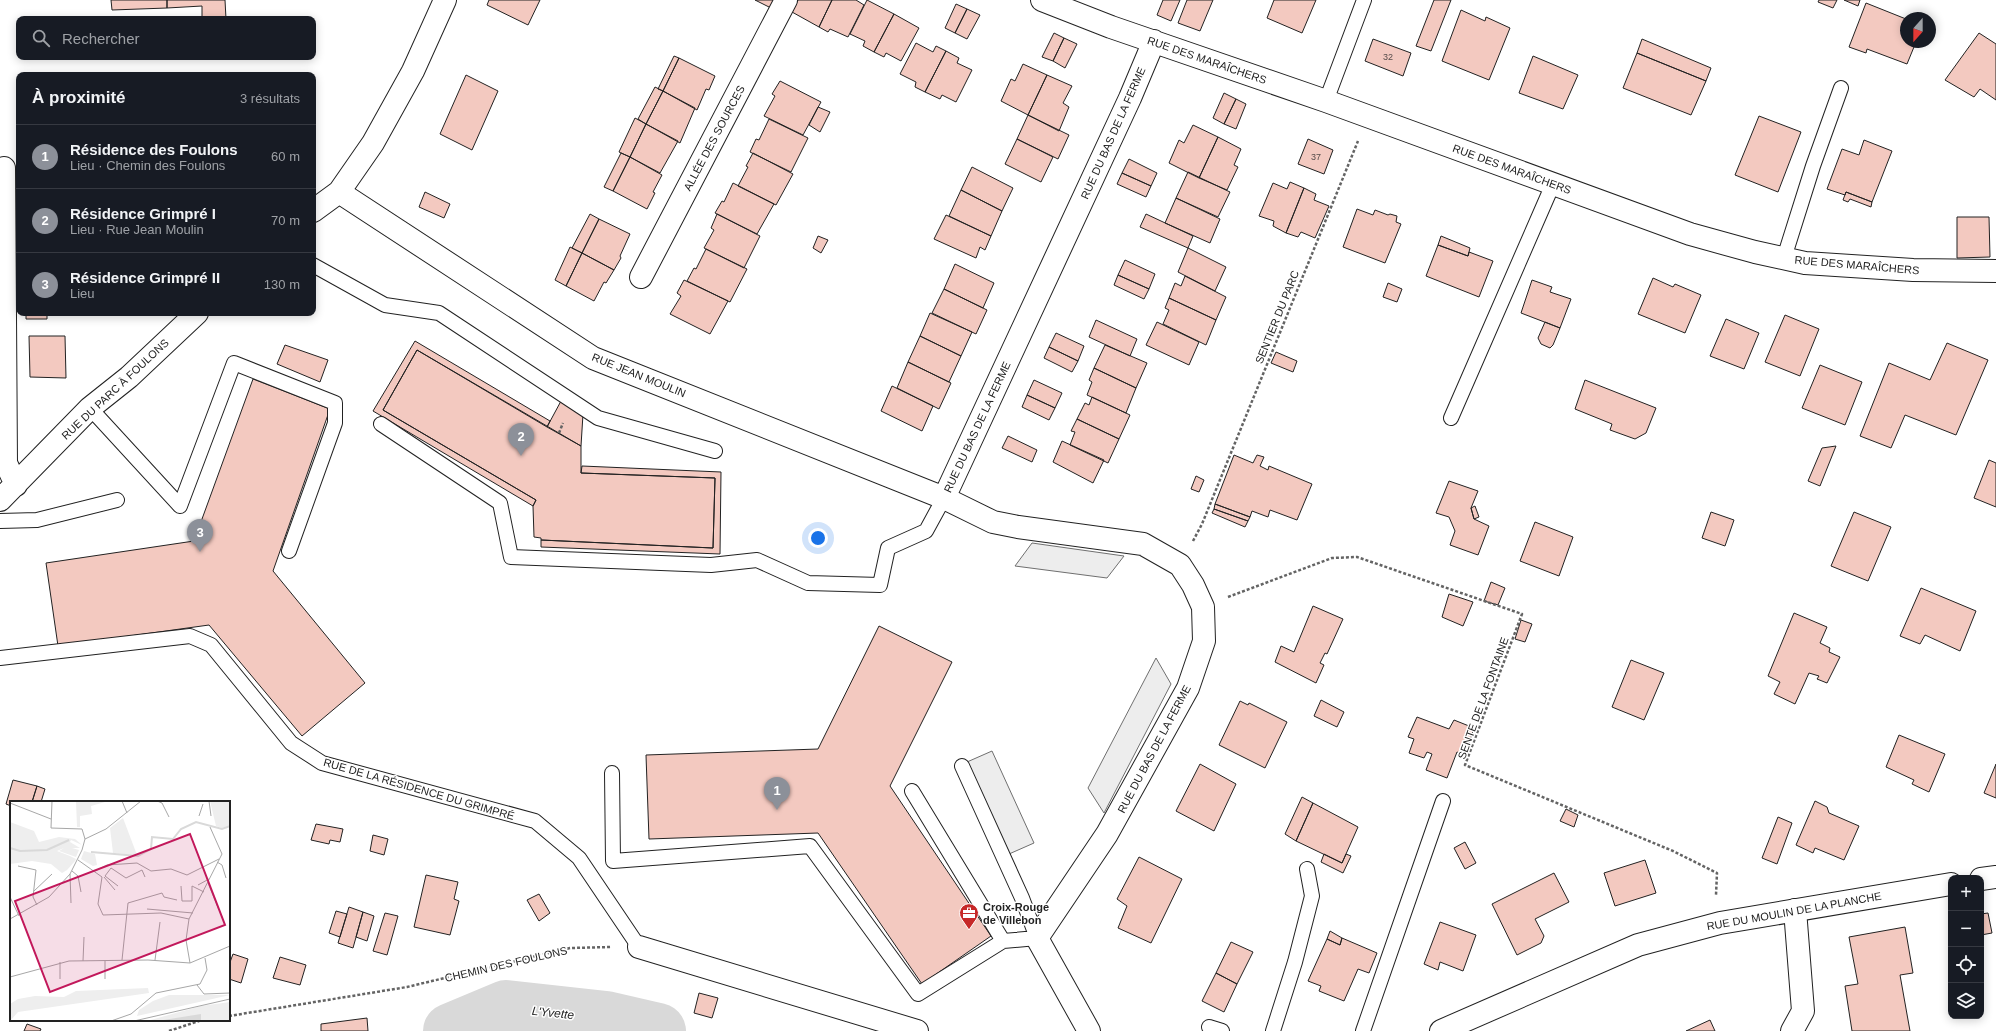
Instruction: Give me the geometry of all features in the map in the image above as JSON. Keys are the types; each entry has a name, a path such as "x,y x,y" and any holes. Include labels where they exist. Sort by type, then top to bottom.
{"street":[{"path":"316,210 338,192 373,143 414,72 445,0"},
{"name":"ALLÉE DES SOURCES","path":"641,277 786,0"},
{"name":"RUE DES MARAÎCHERS","path":"1042,0 1105,25 1368,116 1690,234 1805,263 1913,270 1996,271"},
{"name":"RUE DU BAS DE LA FERME","path":"1037,938 1107,834 1188,688 1204,641 1204,607 1193,584 1180,566 1143,544 993,522 944,498 1130,98 1154,41"},
{"path":"4,168 6,463 16,484"},
{"name":"RUE JEAN MOULIN","path":"338,192 593,358 944,498"},
{"name":"RUE DU PARC À FOULONS","path":"0,500 90,408 129,377 194,316"},
{"path":"1984,879 1996,877"},
{"name":"RUE DU MOULIN DE LA PLANCHE","path":"1441,1031 1638,945 1720,923 1948,884"},
{"path":"1792,1031 1803,1011 1795,910"},
{"path":"1037,938 1082,1030"},
{"path":"639,947 917,1031"}],"lane":[{"path":"1326,101 1364,0"},
{"path":"1784,258 1813,166 1841,88"},
{"path":"1451,418 1553,184"},
{"path":"316,267 385,305 439,313 598,418 715,451"},
{"path":"90,408 180,506 234,363 335,403 334,423 289,551"},
{"path":"381,424 500,503 511,557 711,565 757,560 808,583 880,585 888,548 926,530 944,498"},
{"path":"0,521 37,520 117,500"},
{"name":"RUE DE LA RÉSIDENCE DU GRIMPRÉ","path":"0,658 190,636 211,645 291,743 322,763 535,821 579,858 639,947"},
{"path":"612,773 613,861 810,846 918,994 1003,941 1037,938 1022,898 962,766"},
{"path":"912,791 1003,941"},
{"path":"1363,1031 1443,801"},
{"path":"1273,1031 1295,962 1312,896 1307,869"}],"path":[{"name":"SENTIER DU PARC","path":"1202,524 1368,116"},
{"name":"SENTE DE LA FONTAINE","path":"1223,599 1332,558 1357,557 1522,614 1465,765 1673,851 1717,873 1716,901 1720,923"},
{"name":"CHEMIN DES FOULONS","path":"230,1016 407,987 570,948 639,947"},
{"path":"168,1031 199,1021"}],"shaded area":[{"path":"1032,543 1124,556 1107,578 1015,566"},
{"path":"1156,658 1171,684 1104,813 1088,788"},
{"path":"992,751 1034,843 1009,854 967,762"}],"building":[{"path":"111,0 167,0 167,8 112,10"},
{"path":"167,0 225,0 226,16 202,16 202,6 167,8"},
{"path":"489,0 540,0 528,25 487,5"},
{"path":"755,0 777,0 773,9"},
{"path":"798,0 832,0 819,27 792,12"},
{"path":"832,0 856,0 864,5 848,37 830,29 828,32 819,27"},
{"path":"867,0 894,14 874,52 863,46 865,41 850,34"},
{"path":"1163,0 1180,0 1171,21 1157,15"},
{"path":"1187,0 1213,0 1200,31 1178,23"},
{"path":"1274,0 1316,0 1302,33 1267,18"},
{"path":"1434,0 1451,0 1431,51 1416,46"},
{"path":"1819,0 1837,0 1833,8 1818,2"},
{"path":"1844,0 1860,0 1858,6"},
{"path":"1866,3 1900,17 1900,48 1914,48 1907,64 1867,49 1866,53 1849,47"},
{"path":"956,4 967,9 955,33 945,28"},
{"path":"967,9 980,15 967,39 955,33"},
{"path":"1461,10 1485,21 1486,17 1510,28 1489,80 1442,61"},
{"path":"894,14 919,28 901,61 886,53 884,57 874,52"},
{"path":"1054,33 1064,38 1053,61 1042,57"},
{"path":"1979,33 1996,44 1996,100 1980,89 1974,97 1945,80"},
{"path":"1064,38 1077,44 1065,68 1053,61"},
{"path":"1373,39 1411,53 1403,76 1365,61"},
{"path":"1642,39 1711,68 1706,81 1637,53"},
{"path":"916,43 933,52 936,46 946,51 925,92 915,87 916,82 900,74"},
{"path":"946,51 959,58 957,63 972,70 956,102 942,95 940,99 925,92"},
{"path":"1637,53 1706,81 1691,115 1623,88"},
{"path":"674,56 679,58 663,91 658,89"},
{"path":"1533,56 1578,75 1563,109 1519,93"},
{"path":"679,58 715,76 709,90 706,89 697,110 663,91"},
{"path":"1023,64 1047,75 1028,115 1001,101 1011,79 1015,81"},
{"path":"466,75 498,91 472,150 440,134"},
{"path":"1047,75 1072,86 1063,103 1069,107 1059,131 1028,115"},
{"path":"780,81 821,102 803,135 764,116 775,96 772,94"},
{"path":"655,87 663,91 646,124 638,119"},
{"path":"663,91 695,108 680,143 646,124"},
{"path":"1224,93 1236,99 1224,124 1213,118"},
{"path":"1236,99 1246,104 1236,129 1224,124"},
{"path":"818,107 830,112 820,132 809,125"},
{"path":"1028,115 1069,135 1058,159 1017,139"},
{"path":"1759,116 1801,132 1778,192 1735,175"},
{"path":"635,118 646,124 630,157 619,152"},
{"path":"769,119 808,138 791,172 750,152 756,139 759,140"},
{"path":"646,124 678,141 660,173 630,157"},
{"path":"1193,125 1218,137 1199,178 1169,163 1179,140 1184,143"},
{"path":"1218,137 1241,149 1234,165 1238,167 1227,190 1199,178"},
{"path":"1017,139 1053,157 1041,182 1005,164"},
{"path":"1308,139 1333,150 1324,174 1298,164"},
{"path":"1864,140 1892,151 1872,202 1846,192 1845,195 1827,189 1842,149 1859,155"},
{"path":"621,153 630,157 613,191 604,187"},
{"path":"753,153 793,174 776,205 738,186 748,167 746,166"},
{"path":"630,157 662,175 653,192 655,193 647,209 613,191"},
{"path":"1129,159 1157,173 1151,186 1122,173"},
{"path":"972,167 1013,188 1002,211 961,190"},
{"path":"1188,172 1230,192 1218,217 1176,198"},
{"path":"1122,173 1151,186 1146,197 1117,184"},
{"path":"1290,182 1304,188 1286,233 1273,226 1274,221 1259,216 1273,183 1287,189"},
{"path":"733,183 774,204 757,234 715,213 722,201 724,202"},
{"path":"1304,188 1316,194 1314,200 1329,206 1315,238 1301,232 1298,237 1286,233"},
{"path":"961,190 1002,211 991,236 949,216"},
{"path":"425,192 450,204 444,218 419,207"},
{"path":"1846,192 1872,202 1871,207 1850,199 1848,202 1843,200"},
{"path":"1176,198 1220,219 1210,243 1165,223"},
{"path":"1357,209 1373,215 1375,210 1388,215 1390,214 1397,216 1396,222 1401,224 1385,263 1343,247"},
{"path":"590,214 599,219 582,253 572,248"},
{"path":"717,214 760,236 744,268 704,248 714,230 711,228"},
{"path":"1146,214 1193,236 1188,248 1140,227"},
{"path":"946,215 991,236 985,250 980,247 976,258 934,239"},
{"path":"1957,217 1989,217 1990,257 1957,258"},
{"path":"599,219 630,234 620,256 621,258 614,270 582,253"},
{"path":"818,236 828,240 821,253 813,248"},
{"path":"1441,236 1470,248 1468,256 1438,245"},
{"path":"1438,245 1468,256 1469,252 1493,261 1479,297 1426,276"},
{"path":"570,247 582,253 566,286 555,280"},
{"path":"1188,248 1226,267 1215,291 1178,272"},
{"path":"706,249 747,269 730,302 687,281 694,268 696,269"},
{"path":"582,253 614,270 606,283 604,282 594,301 566,286"},
{"path":"1125,260 1155,274 1149,289 1118,275"},
{"path":"955,264 994,283 983,308 944,289"},
{"path":"1118,275 1149,289 1144,299 1114,285"},
{"path":"1185,276 1226,297 1216,320 1169,298 1175,283 1181,286"},
{"path":"1653,278 1673,287 1675,284 1701,295 1685,333 1638,314"},
{"path":"684,280 728,301 710,334 670,314 681,296 677,293"},
{"path":"1532,280 1552,287 1550,292 1571,299 1560,328 1521,313"},
{"path":"1388,283 1402,289 1397,302 1383,297"},
{"path":"944,289 987,310 976,334 932,313"},
{"path":"1169,298 1216,320 1206,345 1163,324 1169,310 1165,308"},
{"path":"930,313 972,332 961,356 920,336"},
{"path":"1785,315 1819,329 1800,376 1765,362"},
{"path":"26,316 47,316 47,319 26,319"},
{"path":"1726,319 1759,333 1744,369 1710,356"},
{"path":"1096,320 1137,339 1130,356 1089,337"},
{"path":"1157,322 1199,342 1189,365 1146,345"},
{"path":"1545,322 1560,328 1553,345 1550,348 1541,344 1538,338"},
{"path":"1056,333 1084,346 1078,361 1049,347"},
{"path":"29,336 65,336 66,378 30,377"},
{"path":"920,336 961,356 949,382 908,362"},
{"path":"415,341 550,421 547,427 417,350 383,410 536,500 533,506 373,411"},
{"path":"1947,343 1988,360 1956,435 1905,415 1891,448 1860,436 1889,363 1930,380"},
{"path":"285,345 328,360 320,382 277,364"},
{"path":"1105,345 1147,363 1136,388 1094,368"},
{"path":"1049,347 1078,361 1072,372 1044,358"},
{"path":"417,350 581,446 581,473 715,478 713,548 541,540 541,538 534,537 533,506 536,500 383,410"},
{"path":"1276,352 1297,361 1293,372 1271,363"},
{"path":"908,362 951,383 939,409 897,388"},
{"path":"1820,365 1862,382 1845,425 1802,408"},
{"path":"1094,368 1136,388 1126,413 1087,395 1092,382 1089,380"},
{"path":"253,379 330,409 273,571 365,683 302,736 209,625 58,646 46,563 194,541"},
{"path":"1034,380 1062,393 1055,408 1027,395"},
{"path":"1585,380 1656,408 1646,433 1635,439 1610,430 1612,424 1575,409"},
{"path":"892,386 933,406 922,431 881,411"},
{"path":"1027,395 1055,408 1049,420 1022,407"},
{"path":"1092,397 1130,415 1119,439 1077,419 1085,403 1089,405"},
{"path":"561,401 583,414 581,446 547,427"},
{"path":"1077,419 1119,439 1108,463 1070,445 1075,432 1071,431"},
{"path":"1008,436 1037,450 1032,462 1002,448"},
{"path":"1062,441 1104,460 1093,483 1053,462"},
{"path":"1836,446 1820,486 1808,481 1822,448"},
{"path":"1234,455 1253,463 1257,455 1264,457 1260,466 1268,470 1269,466 1312,484 1297,520 1270,510 1268,517 1252,511 1250,517 1215,504"},
{"path":"1989,460 1996,463 1996,507 1974,498"},
{"path":"582,466 721,472 720,554 541,547 541,540 713,548 715,478 581,473"},
{"path":"1196,476 1204,480 1199,492 1191,489"},
{"path":"1449,481 1478,491 1471,508 1474,519 1489,526 1478,555 1450,545 1455,531 1449,517 1436,513"},
{"path":"1215,504 1250,517 1248,521 1214,509"},
{"path":"1475,506 1479,517 1474,519 1471,508"},
{"path":"1214,509 1248,521 1245,527 1212,513"},
{"path":"1711,512 1734,520 1725,546 1702,538"},
{"path":"1854,512 1891,527 1868,581 1831,566"},
{"path":"1535,522 1573,537 1559,576 1520,561"},
{"path":"1491,582 1505,588 1498,605 1484,601"},
{"path":"1921,588 1976,611 1960,651 1925,635 1920,644 1900,636"},
{"path":"1449,594 1473,602 1463,626 1442,617"},
{"path":"1313,606 1343,619 1327,654 1325,653 1320,663 1324,665 1316,683 1275,662 1281,646 1294,652"},
{"path":"1794,613 1827,627 1820,643 1830,648 1829,652 1840,657 1827,683 1817,679 1819,676 1809,673 1795,704 1774,694 1780,682 1768,676"},
{"path":"1521,620 1532,624 1525,642 1515,639"},
{"path":"879,626 952,662 890,786 991,936 922,984 818,833 649,839 646,755 818,749"},
{"path":"1631,660 1664,673 1644,720 1612,707"},
{"path":"1321,700 1344,712 1337,727 1314,716"},
{"path":"1240,701 1248,705 1249,703 1287,722 1265,768 1219,745"},
{"path":"1417,717 1449,729 1454,720 1474,728 1465,755 1457,752 1447,778 1426,770 1432,754 1427,752 1424,758 1409,753 1414,739 1408,737"},
{"path":"1899,735 1945,754 1929,792 1912,784 1914,780 1886,767"},
{"path":"1200,764 1236,784 1214,831 1176,811"},
{"path":"1996,764 1996,798 1984,793"},
{"path":"13,780 37,786 32,801 10,801 10,806 6,804"},
{"path":"37,786 45,789 41,801 32,801"},
{"path":"1302,797 1313,803 1296,841 1285,834"},
{"path":"1815,801 1827,807 1829,813 1859,826 1844,860 1815,848 1813,853 1796,845"},
{"path":"1313,803 1358,827 1342,863 1296,841"},
{"path":"1566,809 1578,815 1574,827 1560,821"},
{"path":"1778,817 1792,823 1777,864 1762,858"},
{"path":"316,824 343,829 340,842 330,840 329,844 311,840"},
{"path":"373,835 388,839 384,855 370,851"},
{"path":"1465,842 1476,863 1465,869 1454,848"},
{"path":"1324,854 1342,863 1346,854 1351,856 1343,873 1321,862"},
{"path":"1139,857 1182,879 1151,943 1118,928 1127,906 1117,899"},
{"path":"1645,860 1656,893 1615,906 1604,873"},
{"path":"1554,873 1569,902 1535,919 1544,936 1541,943 1517,955 1492,904"},
{"path":"426,875 458,882 454,899 459,901 450,935 414,927"},
{"path":"539,894 550,913 539,921 527,900"},
{"path":"349,907 363,912 353,948 338,943"},
{"path":"336,911 347,914 340,937 329,933"},
{"path":"363,912 374,916 367,941 356,937"},
{"path":"385,913 398,916 387,955 373,951"},
{"path":"1988,913 1992,933 1984,934 1984,914"},
{"path":"1440,922 1476,935 1463,971 1440,962 1438,970 1424,964"},
{"path":"1905,927 1913,973 1900,975 1910,1031 1852,1031 1845,986 1858,984 1849,937"},
{"path":"1330,931 1342,938 1340,945 1327,939"},
{"path":"1342,938 1377,953 1369,973 1358,969 1344,1001 1319,991 1321,986 1308,981 1327,939 1340,945"},
{"path":"1231,942 1253,952 1237,984 1216,973"},
{"path":"233,954 248,959 241,983 230,979 230,962"},
{"path":"280,957 306,965 300,985 273,978"},
{"path":"1216,973 1237,984 1224,1012 1202,1001"},
{"path":"699,993 718,998 712,1018 694,1013"},
{"path":"367,1018 368,1031 321,1031 321,1024"},
{"path":"1710,1020 1715,1031 1686,1031"},
{"path":"27,1024 41,1029 40,1031 24,1031"}],"waterway":[{"name":"L'Yvette","path":"451,1031 506,1008 606,1019 658,1031"}],"place":[{"name":"Résidence Grimpré I","path":"521,456"},
{"name":"Résidence Grimpré II","path":"200,552"},
{"name":"Résidence des Foulons","path":"777,810"},
{"name":"Croix-Rouge de Villebon","path":"969,930"}]}
